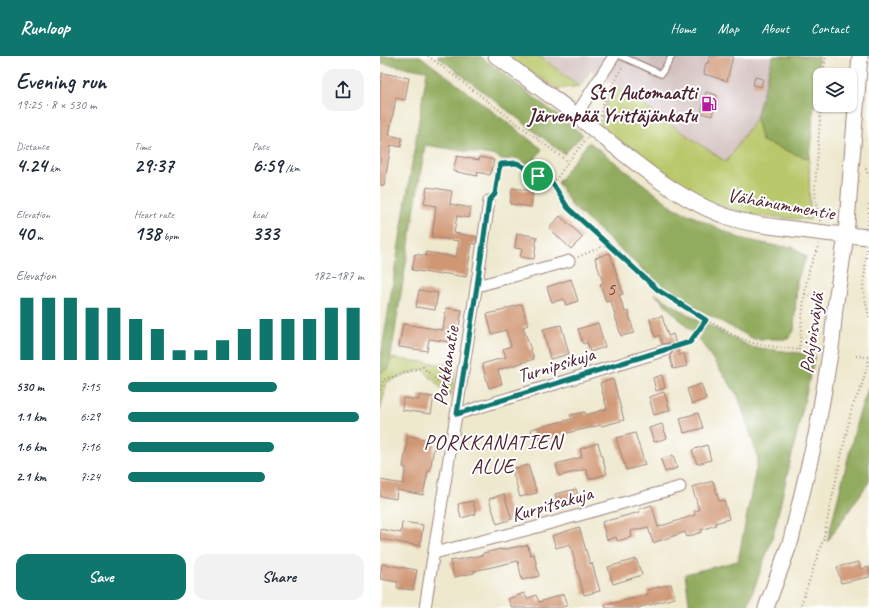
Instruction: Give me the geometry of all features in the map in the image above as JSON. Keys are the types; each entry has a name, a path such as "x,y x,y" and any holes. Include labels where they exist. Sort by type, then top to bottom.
{"main road":[{"name":"Vähänummentie","path":"496,56 576,115 644,169 679,194 711,211 731,218 764,225 821,233 869,237"},
{"name":"Pohjoisväylä","path":"766,608 791,540 816,435 846,235 860,56"}],"street":[{"path":"576,115 614,56"},
{"name":"Porkkanatie","path":"425,608 459,402 489,201"},
{"path":"477,286 569,261"},
{"name":"Turnipsikuja","path":"457,414 666,350"},
{"name":"Kurpitsakuja","path":"434,553 526,530 680,487"}],"lane":[{"path":"621,56 661,74 672,56"}],"path":[{"path":"428,56 568,162"},
{"path":"824,68 826,56"},
{"path":"553,184 568,162 594,130 600,119 603,104 627,60"},
{"path":"489,201 495,194 501,164 517,163 553,184 568,208 658,290 706,320 737,337 754,343 782,348 821,352"},
{"path":"869,202 869,237 863,288 869,317"},
{"path":"569,261 608,244"},
{"path":"805,294 820,296"},
{"path":"666,350 690,342 706,320"},
{"path":"800,608 823,540 852,407 861,388 869,359 856,356"},
{"path":"380,390 383,380 423,367 459,402"}],"shaded area":[{"path":"540,56 773,56 756,118 726,162 591,70 581,86"}],"green space":[{"path":"380,56 420,56 542,149 530,166 517,158 501,160 497,156 425,145 389,368 380,373 380,362 427,71 380,63"},
{"path":"437,56 480,56 583,135 564,154"},
{"path":"506,56 539,56 580,86 557,89"},
{"path":"773,56 819,56 818,68 813,68 814,112 809,159 762,141 756,118"},
{"path":"615,86 726,162 756,118 762,141 809,159 810,220 748,215 694,196 600,126 607,100"},
{"path":"589,142 673,207 739,238 776,246 794,247 806,257 797,281 794,331 788,339 754,339 709,315 661,286 572,206 558,183"},
{"path":"654,293 700,322 693,333"},
{"path":"707,324 751,347 815,355 773,536 747,608 690,608 685,574 738,561 758,458 738,396 699,339"},
{"path":"390,358 456,366 451,398 422,369 387,382 380,411 380,373 389,368"},
{"path":"869,386 869,482 827,542 859,414"}],"building":[{"path":"710,56 733,56 727,81 704,74 706,63 708,63"},
{"path":"382,73 409,78 405,100 396,98 389,135 402,138 401,147 391,145 384,186 380,185 380,86"},
{"path":"755,77 763,79 761,87 753,85"},
{"name":"St1 Automaatti Järvenpää Yrittäjänkatu","path":"706,92 717,95 712,116 701,113"},
{"path":"457,156 479,160 480,157 494,160 490,175 478,172 477,176 453,171"},
{"path":"427,187 452,191 450,204 471,208 469,218 457,216 454,233 477,237 476,244 472,243 466,277 441,273 441,275 412,270 415,254 426,256 426,252 456,257 459,241 432,237 436,206 424,204"},
{"path":"512,188 533,191 531,207 510,204"},
{"path":"560,216 583,237 571,249 549,228"},
{"path":"517,233 537,237 534,259 520,257 522,249 515,248"},
{"path":"610,253 623,294 619,295 625,312 628,311 634,333 621,336 611,301 606,302 600,284 603,283 595,258"},
{"path":"571,279 578,301 566,305 564,299 552,302 547,287"},
{"path":"419,290 438,293 435,310 416,307"},
{"path":"522,304 528,325 523,327 534,359 498,370 502,384 489,388 482,364 506,357 503,349 511,346 506,330 492,334 487,314"},
{"path":"446,308 462,310 456,343 429,339 427,351 399,347 403,324 443,330"},
{"path":"662,316 668,336 673,334 679,355 684,353 687,366 673,369 670,356 673,352 673,348 668,343 662,344 660,335 655,337 650,319"},
{"path":"598,323 605,347 590,352 587,342 583,344 578,329"},
{"path":"561,325 569,354 550,359 543,329"},
{"path":"662,375 665,388 656,391 653,378"},
{"path":"613,379 624,420 534,441 531,429 572,419 570,415 585,412 586,415 607,409 600,383"},
{"path":"701,384 706,399 692,404 687,389"},
{"path":"664,392 670,410 654,415 649,397"},
{"path":"419,395 434,397 431,414 402,410 403,398 419,400"},
{"path":"698,413 703,428 684,433 680,418"},
{"path":"662,424 667,438 654,442 649,428"},
{"path":"635,433 645,465 626,470 616,438"},
{"path":"408,436 435,441 430,471 428,471 423,495 397,490 396,499 380,496 380,480 403,484 406,468 403,467"},
{"path":"598,443 607,474 589,479 586,469 559,476 556,464 582,457 580,449"},
{"path":"707,445 711,460 697,464 692,450"},
{"path":"673,455 677,468 665,472 661,459"},
{"path":"528,465 537,493 520,497 512,469"},
{"path":"713,481 719,501 724,500 729,519 715,523 716,525 701,530 702,532 687,537 685,532 653,543 648,527 631,531 632,537 617,541 616,537 607,540 602,522 640,512 639,509 652,505 658,527 695,515 694,511 699,510 692,487"},
{"path":"576,489 579,502 559,507 555,494"},
{"path":"504,494 512,519 497,524 489,499"},
{"path":"473,501 476,514 461,518 458,504"},
{"path":"402,522 423,525 420,546 380,539 380,529 401,533"},
{"path":"579,527 600,591 584,595 570,544 556,548 552,536"},
{"path":"528,545 530,555 534,554 539,576 522,580 518,561 454,577 450,561 483,555 483,553 501,549"},
{"path":"636,559 642,575 613,584 608,567"},
{"path":"859,562 861,569 869,567 869,577 841,583 837,567"},
{"path":"382,564 417,570 413,590 397,588 398,582 380,579"},
{"path":"671,584 675,598 640,608 606,608 605,605 648,595 647,590"},
{"path":"524,593 527,599 536,595 539,602 564,594 568,605 560,608 512,608 508,599"}],"place":[{"name":"St1 Automaatti Järvenpää Yrittäjänkatu","path":"709,104"}],"district":[{"name":"PORKKANATIEN ALUE","path":"493,454"}],"route":[{"path":"517,163 538,176 553,184 568,208 658,290 706,320 690,342 457,414 489,201 495,194 499,169 501,164 517,163"}]}
